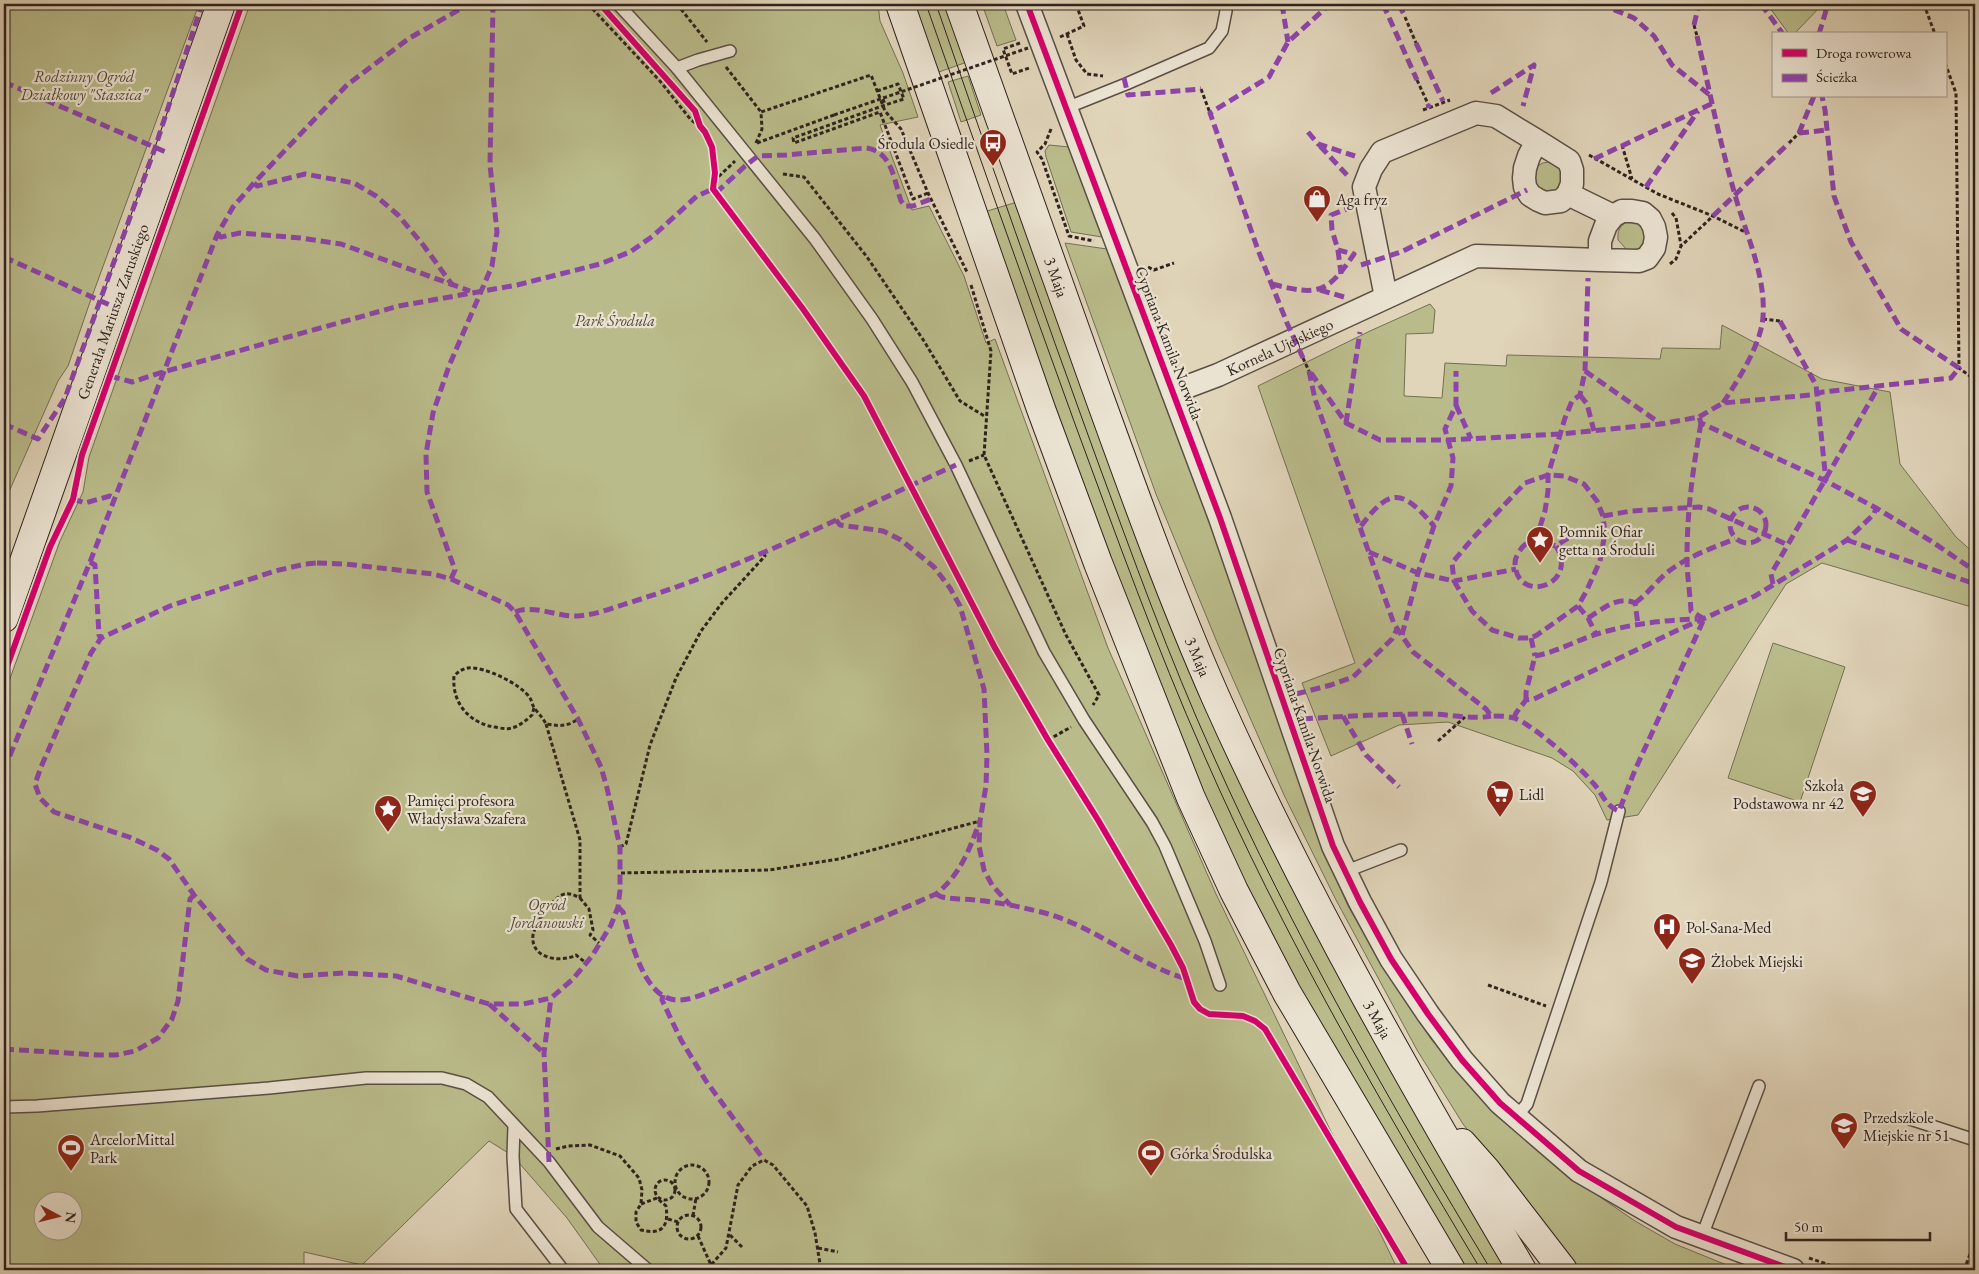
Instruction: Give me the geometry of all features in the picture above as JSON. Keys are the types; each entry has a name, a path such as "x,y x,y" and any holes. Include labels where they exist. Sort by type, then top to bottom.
{"main road":[{"name":"Generała Mariusza Zaruskiego","path":"4,618 14,574 221,4"},
{"path":"892,4 910,33"},
{"path":"900,4 1041,409 1098,564 1191,798 1234,891 1287,993 1450,1270"},
{"name":"3 Maja","path":"959,4 1118,449 1174,597 1216,696 1300,876 1346,963 1522,1270"},
{"path":"1424,1101 1486,1170 1563,1270"},
{"path":"1396,1181 1433,1270"}],"street":[{"name":"Cypriana Kamila Norwida","path":"1028,4 1057,114 1173,392 1220,518 1333,846 1344,872 1391,958 1428,1014 1462,1060 1500,1103 1579,1171 1676,1227 1801,1264"},
{"path":"1386,297 1364,187 1371,168 1382,152 1476,113 1496,116 1538,141 1569,161 1572,170 1572,184 1568,194 1561,201 1546,203 1530,195 1525,187 1524,178 1527,162 1538,141"},
{"path":"1568,194 1613,216 1606,225 1600,241 1600,260"},
{"name":"Kornela Ujejskiego","path":"1173,392 1218,375 1476,256 1640,261 1647,258 1654,248 1656,237 1654,227 1646,216 1632,211 1622,211 1613,216"}],"lane":[{"path":"618,4 677,68 815,239 872,319 912,382 956,465 1044,652 1084,720 1152,822 1165,846 1206,941 1220,985"},
{"path":"1057,114 1209,48 1222,31 1226,10 1224,4"},
{"path":"677,68 730,51"},
{"path":"1516,1117 1527,1104 1601,882 1619,811"},
{"path":"1344,872 1401,850"},
{"path":"4,1107 269,1088 366,1078 442,1078 466,1084 488,1097 549,1162 598,1227 648,1270"},
{"path":"1702,1236 1759,1086"},
{"path":"1910,1119 1975,1140"},
{"path":"514,1126 513,1156 516,1210 563,1270"}],"path":[{"path":"588,4 660,81 692,120 700,126"},
{"path":"1076,4 1084,26 1066,34 1076,60 1087,74 1102,76 1111,72"},
{"path":"1926,10 1934,32"},
{"path":"1405,17 1416,42"},
{"path":"1694,25 1697,36"},
{"path":"1017,37 1024,52"},
{"path":"1008,63 1003,49 1025,42"},
{"path":"714,181 744,152 756,144 1028,48"},
{"path":"1027,60 1033,76"},
{"path":"1946,66 1956,93 1959,368 1975,380"},
{"path":"756,144 762,128 761,112 871,75 885,111 901,129 928,193 968,274"},
{"path":"1417,80 1428,104"},
{"path":"877,91 898,84 904,99 793,138 794,143 880,112 913,199 928,193"},
{"path":"1201,89 1210,113"},
{"path":"883,99 886,105"},
{"path":"1421,112 1452,99"},
{"path":"697,114 700,126"},
{"path":"1036,152 1045,144 1057,114"},
{"path":"1789,143 1798,133"},
{"path":"756,144 759,149"},
{"path":"1622,145 1632,179"},
{"path":"1586,152 1594,159 1658,194 1713,216 1747,233"},
{"path":"775,173 804,177 867,256 924,341 960,401 986,417"},
{"path":"1664,267 1676,259 1681,246 1713,216"},
{"path":"971,283 991,351 984,455 1066,634 1099,695 1084,720 1048,740"},
{"path":"1763,319 1780,321"},
{"path":"1295,362 1311,354"},
{"path":"1303,358 1309,371"},
{"path":"620,847 626,844 650,745 676,678 701,631 722,603 765,556 763,552"},
{"path":"534,708 532,715 512,728 498,728 479,723 467,716 458,703 453,686 454,676 461,670 470,668 495,675 513,683 530,697 534,708 541,715 546,724 580,840 580,898"},
{"path":"1438,741 1465,716"},
{"path":"546,724 560,726 570,724 578,719"},
{"path":"621,872 769,870 839,859 980,821"},
{"path":"586,963 576,955 569,959 554,960 538,951 533,937 539,921 550,905 562,895 571,894 580,898 589,909 593,930 590,935 599,943"},
{"path":"1488,985 1539,1004"},
{"path":"1548,1007 1552,999"},
{"path":"548,1150 568,1146 590,1145 620,1156 639,1178 642,1190 640,1204 636,1212 636,1222 641,1230 652,1233 662,1228 668,1219 666,1206 657,1198 656,1185 661,1181 667,1180 672,1183 675,1188 685,1198 696,1198 703,1195 709,1183 708,1176 699,1167 686,1166 677,1175 675,1188 674,1195 670,1199 663,1200 657,1198 640,1204"},
{"path":"698,1236 711,1265 726,1248 738,1185 752,1166 764,1160 773,1165 806,1206 818,1248 821,1270"},
{"path":"693,1216 696,1198"},
{"path":"687,1215 693,1216 702,1225 702,1231 698,1236 690,1240 682,1238 677,1231 678,1222 687,1215"},
{"path":"668,1219 678,1222"},
{"path":"730,1235 743,1248"},
{"path":"1964,1270 1975,1241"},
{"path":"818,1248 838,1252"},
{"path":"1801,1264 1844,1270"}],"green space":[{"name":"Rodzinny Ogród Działkowy \"Staszica\"","path":"4,4 199,4 68,366 58,381 4,503"},
{"name":"Park Środula","path":"250,4 878,4 880,21 903,73 918,117 880,125 912,210 929,206 964,276 986,343 995,339 1108,648 1216,894 1398,1270 604,1270 567,1218 513,1156 489,1141 362,1265 304,1252 304,1270 4,1270 4,695 60,541 83,492 89,457"},
{"path":"911,4 949,4 970,61 936,73"},
{"path":"982,4 1003,4 1016,40 997,46"},
{"path":"1767,4 1823,4 1796,32 1788,32"},
{"path":"968,76 981,115 961,122 948,82"},
{"path":"1049,145 1069,147 1102,237 1071,232 1046,157 1045,151"},
{"path":"1548,162 1559,166 1563,177 1559,188 1548,192 1537,188 1533,177 1537,166"},
{"path":"1017,202 1149,561 1510,1270 1464,1270 1314,1019 1224,843 1128,615 984,212"},
{"path":"1635,218 1651,235 1640,250 1627,250 1618,240 1619,231 1624,223"},
{"path":"1065,243 1107,249 1201,499 1327,857 1348,906 1376,954 1431,1039 1474,1091 1498,1116 1571,1177 1635,1221 1675,1244 1739,1270 1576,1270 1463,1124 1417,1050 1336,900 1284,795 1219,647 1156,494"},
{"path":"1430,304 1435,310 1433,333 1406,334 1404,396 1442,398 1445,363 1506,366 1507,355 1660,359 1662,348 1720,349 1722,325 1822,379 1890,392 1900,464 1956,537 1975,554 1975,608 1822,563 1786,584 1638,815 1607,820 1595,795 1573,771 1552,758 1448,722 1399,725 1331,756 1302,683 1355,663 1258,386"},
{"path":"1773,643 1845,667 1800,802 1728,778"}],"tram line":[{"path":"926,4 1037,319 1153,632 1186,714 1234,822 1300,953 1370,1081 1481,1270"},
{"path":"936,4 1096,457 1181,682 1213,755 1309,953 1416,1144 1491,1270"}],"marked path":[{"path":"4,424 38,439 65,398 155,148 202,4"},
{"path":"4,770 90,562 217,235 233,207 347,85 408,39 469,4"},
{"path":"451,579 455,570 427,492 426,454 433,413 449,366 492,266 497,232 490,165 493,4"},
{"path":"1282,4 1288,42"},
{"path":"1303,358 1258,250 1210,113 1269,77 1288,42 1330,4"},
{"path":"1383,4 1417,80"},
{"path":"1399,4 1405,17"},
{"path":"1600,4 1634,18 1654,36 1672,65 1711,96"},
{"path":"1694,25 1699,4"},
{"path":"1761,4 1782,32"},
{"path":"1820,32 1828,4"},
{"path":"1697,36 1739,210 1758,270 1763,301 1763,317 1758,339 1748,362 1723,403"},
{"path":"1416,43 1443,101"},
{"path":"1491,93 1534,65 1523,106"},
{"path":"1124,78 1128,95 1201,89"},
{"path":"4,82 168,153"},
{"path":"1799,133 1813,98"},
{"path":"1699,417 1723,403 1810,395 1951,378 1959,368 1901,329 1851,242 1834,196 1822,98"},
{"path":"1594,159 1713,103"},
{"path":"1428,104 1429,108"},
{"path":"1646,187 1698,111"},
{"path":"1799,133 1827,130"},
{"path":"1308,132 1318,144 1355,156"},
{"path":"1713,216 1789,143"},
{"path":"1320,146 1347,175"},
{"path":"716,193 758,156 866,148 875,150 887,161 894,176 901,201 905,206 913,206 931,199"},
{"path":"254,183 257,186 305,174 354,183 376,196 398,215 424,246 453,286"},
{"path":"110,376 132,382 399,306 517,285 600,264 630,252 653,236 697,196 713,189"},
{"path":"1361,265 1401,252 1527,190"},
{"path":"1272,284 1300,290 1311,290 1328,284 1336,277 1354,254 1338,250 1332,230 1331,215 1352,207"},
{"path":"217,235 221,237 240,233 301,238 341,244 470,291"},
{"path":"1338,250 1341,274"},
{"path":"4,257 114,307"},
{"path":"1533,540 1538,533 1545,511 1548,475 1565,418 1572,401 1580,395 1585,371 1588,278"},
{"path":"1320,290 1344,297"},
{"path":"1780,321 1816,385 1826,481"},
{"path":"1346,423 1360,332"},
{"path":"1309,371 1315,399 1394,624 1413,652 1486,709 1491,716 1514,718 1544,737 1587,776 1607,803 1619,811 1635,770 1704,619"},
{"path":"1402,635 1418,573 1434,526 1451,486 1453,458 1445,429 1456,405 1456,371"},
{"path":"1585,371 1661,424"},
{"path":"1311,373 1346,423 1380,440 1448,440 1561,434 1661,424 1699,417 1701,423 1826,481 1876,508 1931,541 1975,571"},
{"path":"1773,584 1771,574 1876,391 1876,386"},
{"path":"1580,395 1587,404 1594,431"},
{"path":"1456,405 1471,439"},
{"path":"1701,423 1691,490 1687,570 1691,611 1704,619"},
{"path":"515,612 530,609 577,616 608,610 668,590 752,558 956,465"},
{"path":"1369,552 1418,573 1454,581 1472,611 1492,630 1519,638 1531,638 1578,606 1600,561 1605,533 1603,516 1597,501 1584,484 1564,476 1548,475 1525,483 1452,563 1454,581 1516,569"},
{"path":"73,499 85,503 110,496 115,498"},
{"path":"1361,526 1381,504 1389,499 1397,498 1414,505 1434,526"},
{"path":"1603,516 1631,511 1699,507 1709,509 1788,545"},
{"path":"1748,507 1755,508 1761,512 1765,518 1766,525 1765,532 1761,538 1755,542 1748,543 1741,542 1735,538 1731,532 1730,525 1731,518 1735,512 1741,508 1748,507"},
{"path":"1514,718 1526,700 1534,699 1680,629 1755,596 1847,540 1874,514 1876,508"},
{"path":"836,520 840,525 883,531 901,540 934,567 950,588 960,606 984,689 987,755 986,786 980,821 979,846 984,870 992,885 1010,905"},
{"path":"1556,546 1561,560 1560,571 1554,580 1545,585 1535,587 1525,584 1518,576 1515,563 1519,552 1526,544 1540,541 1556,546 1568,538 1579,534 1590,532 1605,533"},
{"path":"1635,603 1677,566 1701,553 1735,539"},
{"path":"1847,540 1975,584"},
{"path":"90,562 95,565 99,635 101,638"},
{"path":"317,563 345,564 433,574 451,579 508,605 515,612 578,719 601,767 607,788 620,847 620,890 618,907 611,925 592,956 573,979 551,998 523,1004 489,1004 396,976 344,973 298,976 266,970 247,959 194,895 169,859 157,850 129,837 54,812 40,798 35,784 41,767 91,653 101,638 170,606 275,571 317,563"},
{"path":"1588,618 1611,604 1629,601 1635,603 1638,624"},
{"path":"1578,606 1588,618 1596,634"},
{"path":"1526,700 1526,692 1535,656 1551,652 1597,634 1634,625 1697,619"},
{"path":"1296,694 1353,677 1392,639 1397,629"},
{"path":"1531,638 1535,656"},
{"path":"1402,714 1412,744"},
{"path":"1303,719 1414,714 1491,716"},
{"path":"1343,716 1366,755 1399,787"},
{"path":"618,907 623,912 640,965 655,989 665,997 676,1000 688,999 721,988 936,894 958,870 968,852 980,821"},
{"path":"936,894 947,898 979,900 1010,905 1060,918 1097,935 1150,964 1187,979"},
{"path":"4,1049 116,1055 135,1051 158,1038 172,1019 178,1001 190,899 194,895"},
{"path":"663,995 662,1000 681,1040 706,1081 764,1160"},
{"path":"549,1162 544,1053 551,998"},
{"path":"489,1004 544,1053"}],"cycle path":[{"path":"4,675 50,547 73,499 82,455 242,4"},
{"path":"600,4 695,111 700,126 712,147 715,173 713,189 803,309 864,396 995,648 1171,945 1183,968 1194,1002 1200,1009 1209,1014 1243,1016 1255,1021 1265,1029 1408,1270"},
{"path":"1027,4 1220,518 1333,846 1360,902 1391,959 1462,1060 1500,1103 1579,1171 1676,1227 1793,1270"}],"place":[{"name":"Środula Osiedle","path":"993,167"},
{"name":"Aga fryz","path":"1317,223"},
{"name":"Pomnik Ofiar getta na Środuli","path":"1540,564"},
{"name":"Lidl","path":"1500,818"},
{"name":"Szkoła Podstawowa nr 42","path":"1863,818"},
{"name":"Pamięci profesora Władysława Szafera","path":"388,833"},
{"name":"Pol-Sana-Med","path":"1667,951"},
{"name":"Żłobek Miejski","path":"1692,985"},
{"name":"Przedszkole Miejskie nr 51","path":"1844,1150"},
{"name":"ArcelorMittal Park","path":"71,1172"},
{"name":"Górka Środulska","path":"1151,1177"}],"park label":[{"name":"Ogród Jordanowski","path":"547,913"}]}
